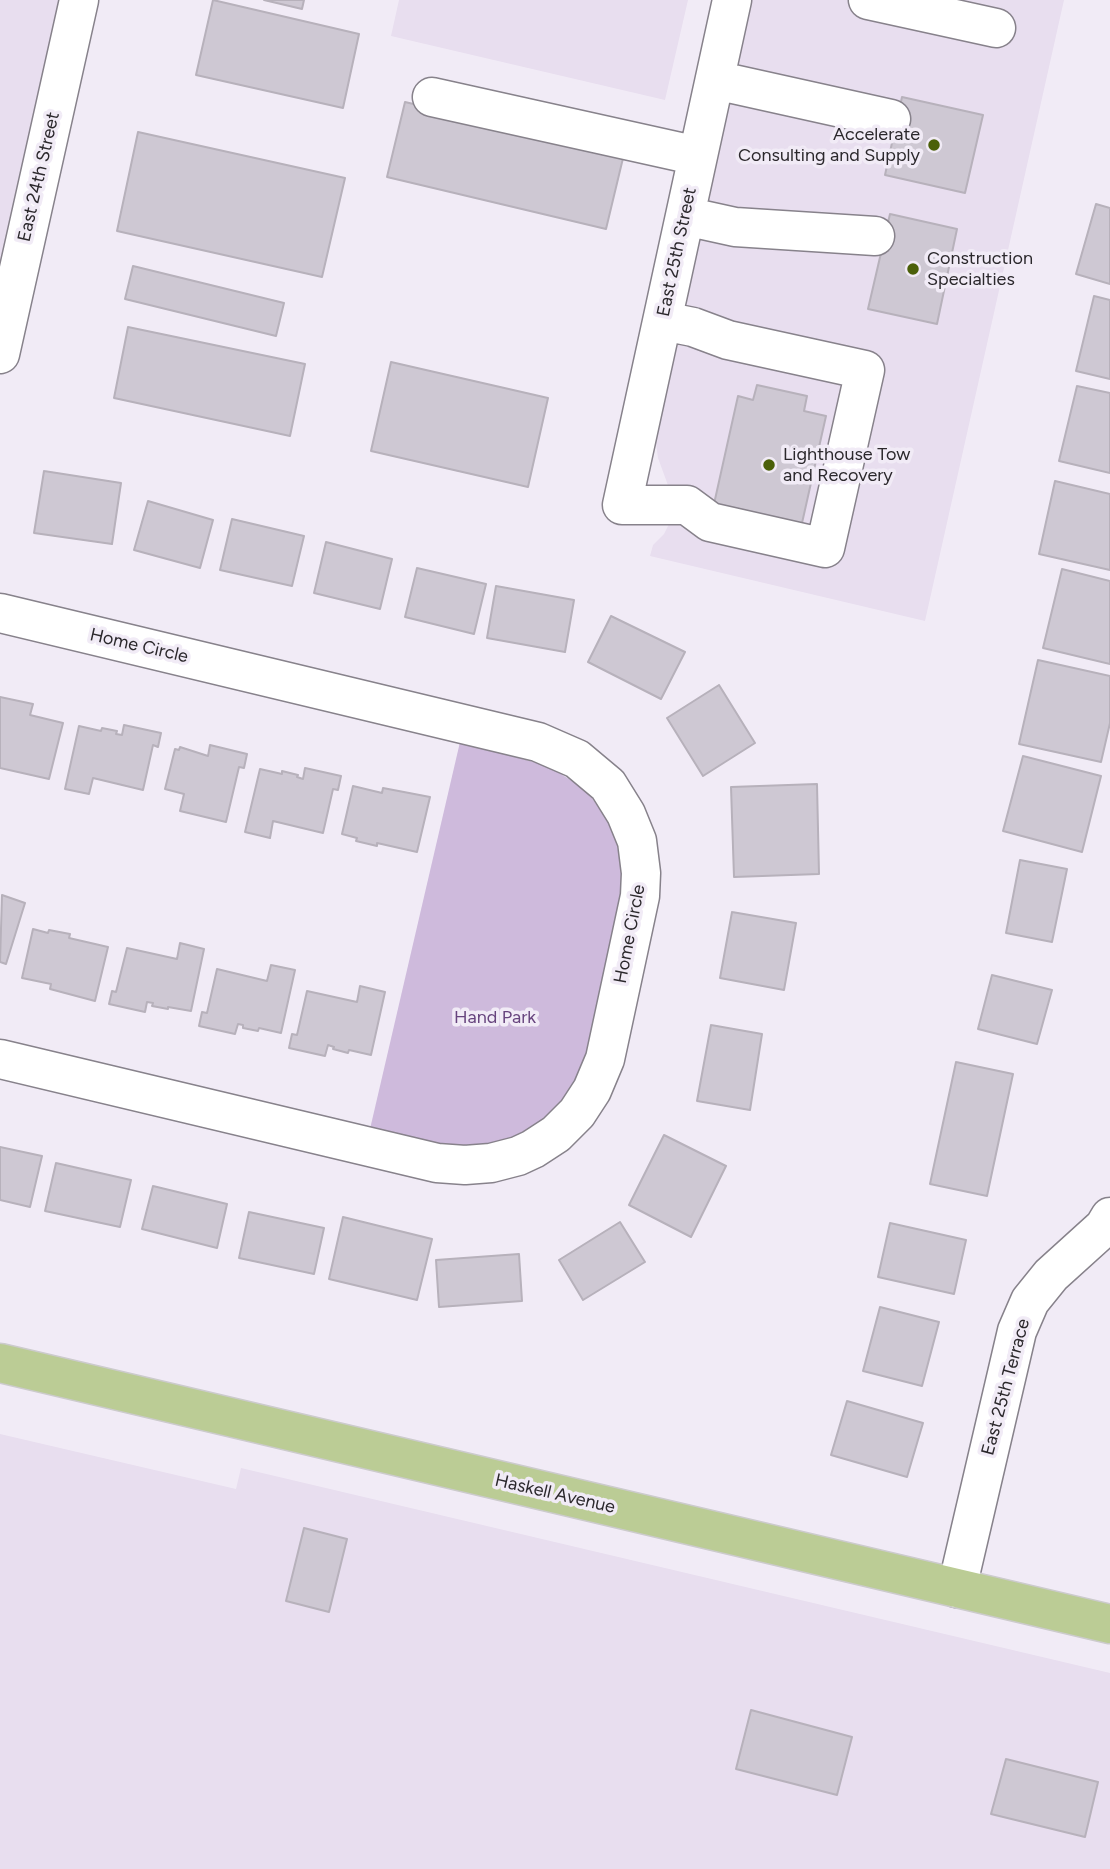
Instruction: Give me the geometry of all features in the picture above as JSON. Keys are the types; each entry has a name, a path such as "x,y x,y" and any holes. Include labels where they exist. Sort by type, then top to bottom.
{"main road":[{"name":"Haskell Avenue","path":"0,1363 1110,1624"}],"street":[{"name":"East 24th Street","path":"0,354 8,282 79,0"},
{"name":"East 25th Street","path":"663,321 693,327 728,340 865,370 825,548 710,522 687,505 622,505 732,0"},
{"path":"868,0 996,28"},
{"path":"715,80 891,120"},
{"path":"432,97 698,156"},
{"path":"685,216 735,227 876,236"},
{"name":"Home Circle","path":"0,613 538,742 577,759 608,785 626,814 637,841 641,873 640,896 605,1059 592,1090 577,1112 556,1134 518,1156 491,1163 437,1163 0,1059"},
{"name":"East 25th Terrace","path":"957,1588 1017,1331 1030,1301 1051,1275 1104,1227 1110,1217"}],"shaded area":[{"path":"0,0 61,0 0,267"},
{"path":"399,0 688,0 665,100 391,36"},
{"path":"751,0 1064,0 925,621 650,556 653,545 664,534 671,520 669,488 658,458 655,436"},
{"path":"0,1434 236,1489 241,1468 1110,1673 1110,1869 0,1869"}],"green space":[{"name":"Hand Park","path":"460,742 548,766 580,786 592,798 610,825 616,840 622,872 622,887 588,1047 576,1080 557,1107 535,1126 505,1141 474,1146 439,1145 370,1129"}],"building":[{"path":"213,0 359,34 343,108 196,75"},
{"path":"264,0 304,0 302,9"},
{"name":"Accelerate Consulting and Supply","path":"902,97 983,115 965,193 885,175"},
{"path":"405,102 624,154 606,229 387,177"},
{"path":"138,132 345,178 322,277 117,231"},
{"path":"1096,204 1110,208 1110,284 1076,274"},
{"name":"Construction Specialties","path":"890,214 957,229 937,324 868,309"},
{"path":"133,266 284,303 276,336 125,299"},
{"path":"1094,296 1110,300 1110,379 1076,371"},
{"path":"128,327 305,364 290,436 114,398"},
{"path":"391,362 548,398 528,487 371,451"},
{"name":"Lighthouse Tow and Recovery","path":"757,385 807,396 804,411 826,416 800,532 712,513 738,396 753,400"},
{"path":"1077,386 1110,393 1110,473 1059,461"},
{"path":"44,471 121,483 112,544 34,533"},
{"path":"1055,481 1110,494 1110,570 1039,554"},
{"path":"148,501 213,520 200,568 134,550"},
{"path":"232,519 304,536 292,586 220,570"},
{"path":"326,542 392,559 380,609 314,593"},
{"path":"417,568 486,584 474,634 405,617"},
{"path":"1062,569 1110,581 1110,664 1043,648"},
{"path":"496,586 574,600 565,652 487,638"},
{"path":"611,616 685,652 661,699 588,662"},
{"path":"1038,660 1110,676 1110,723 1101,762 1019,744"},
{"path":"719,685 755,743 703,776 667,718"},
{"path":"0,697 33,704 30,715 63,723 49,779 0,768"},
{"path":"124,725 161,733 158,747 153,745 143,790 93,778 89,794 65,789 79,726 117,731 116,734 122,735"},
{"path":"210,745 247,754 244,768 239,767 226,822 180,811 184,794 165,789 175,749 179,750 180,747 208,756"},
{"path":"1023,756 1101,776 1082,852 1003,831"},
{"path":"305,768 341,776 338,790 333,789 323,833 273,821 270,838 245,832 260,769 282,774 282,771 303,779"},
{"path":"817,784 819,874 734,877 731,787"},
{"path":"353,786 382,793 383,788 430,797 417,852 356,841 357,838 342,834"},
{"path":"1020,860 1067,869 1052,942 1006,933"},
{"path":"2,895 25,903 6,964 0,962"},
{"path":"732,912 796,923 784,990 720,978"},
{"path":"33,929 70,934 69,938 108,947 95,1001 50,989 51,984 22,978"},
{"path":"180,943 204,949 191,1011 152,1006 153,1003 147,1002 145,1012 109,1004 112,991 116,992 127,948 177,959"},
{"path":"271,965 295,970 281,1033 243,1028 243,1025 238,1024 235,1034 199,1026 202,1012 207,1013 217,969 267,981"},
{"path":"992,975 1052,990 1037,1044 978,1029"},
{"path":"360,986 385,992 371,1055 349,1050 348,1053 328,1045 325,1056 289,1048 292,1034 297,1035 307,991 357,1002"},
{"path":"711,1025 762,1034 750,1110 697,1101"},
{"path":"956,1062 1013,1074 987,1196 930,1184"},
{"path":"664,1135 726,1166 691,1237 629,1205"},
{"path":"0,1147 42,1156 30,1207 0,1200"},
{"path":"56,1163 131,1180 120,1227 45,1211"},
{"path":"153,1186 227,1204 217,1248 142,1229"},
{"path":"249,1212 324,1228 314,1274 239,1258"},
{"path":"343,1217 432,1239 417,1300 329,1279"},
{"path":"620,1222 645,1262 583,1300 559,1260"},
{"path":"890,1223 966,1240 954,1294 878,1277"},
{"path":"519,1254 522,1301 439,1307 436,1260"},
{"path":"880,1307 939,1322 922,1386 863,1371"},
{"path":"847,1401 923,1423 907,1477 831,1455"},
{"path":"304,1528 347,1539 329,1612 286,1601"},
{"path":"751,1710 852,1737 837,1795 736,1769"},
{"path":"1006,1759 1098,1782 1085,1837 991,1814"}],"place":[{"name":"Accelerate Consulting and Supply","path":"934,145"},
{"name":"Construction Specialties","path":"913,269"},
{"name":"Lighthouse Tow and Recovery","path":"769,465"}]}
